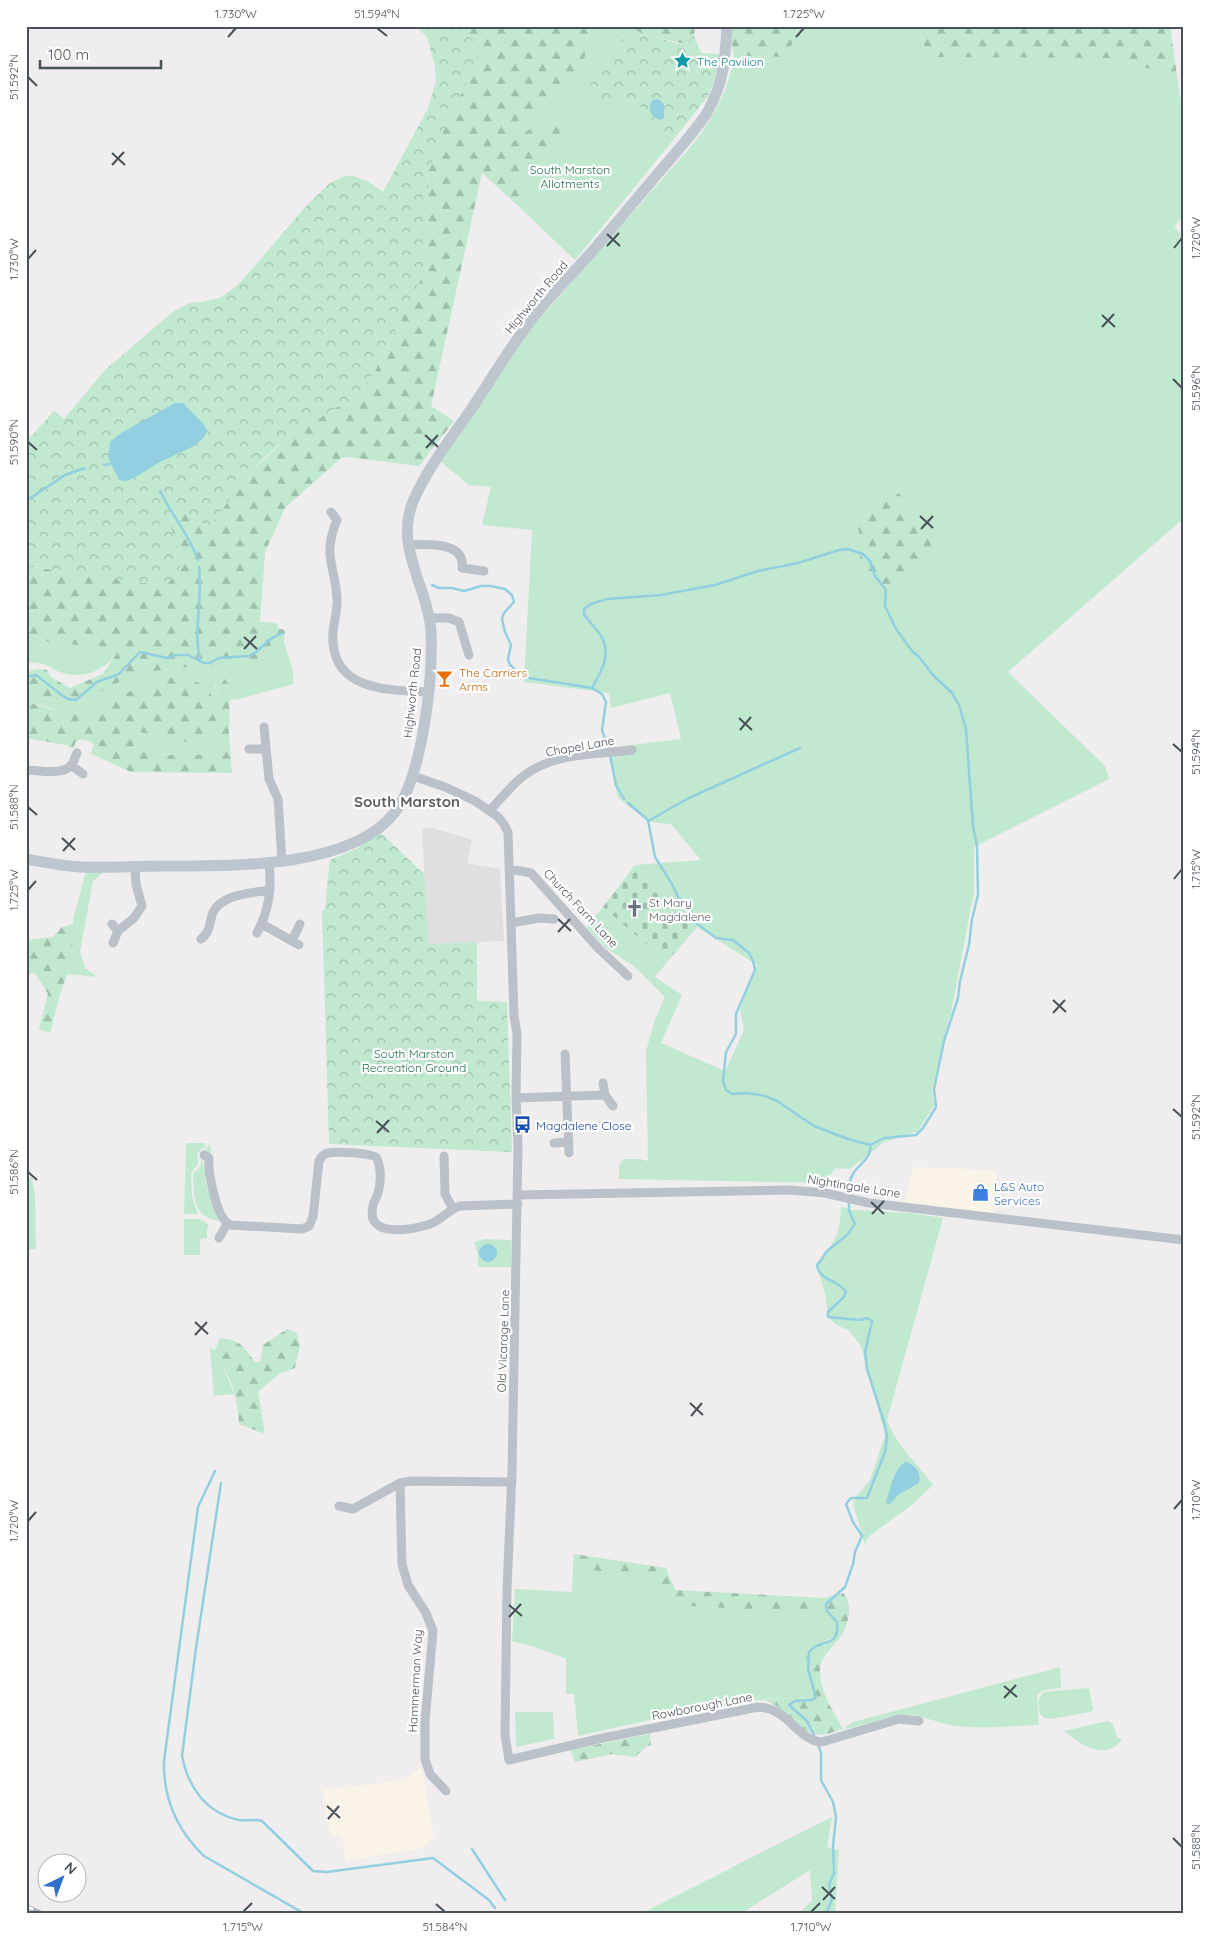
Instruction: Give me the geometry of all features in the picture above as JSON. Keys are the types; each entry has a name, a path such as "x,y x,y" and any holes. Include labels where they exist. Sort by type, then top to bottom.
{"street":[{"name":"Highworth Road","path":"26,860 76,867 269,864 334,850 370,833 394,813 404,798 417,761 428,692 431,651 430,618 408,544 407,526 409,513 424,480 534,317 598,246 706,113 717,93 723,75 727,26"},
{"path":"338,517 330,540 329,556 338,601 332,637 336,657 346,672 364,684 393,690 428,692"},
{"path":"408,544 451,548 460,554 462,568 484,571"},
{"path":"430,618 449,618 459,622 469,655"},
{"path":"264,728 269,779 278,799 282,862"},
{"path":"250,749 265,748"},
{"name":"Chapel Lane","path":"490,810 518,781 538,767 554,762 609,752 632,750"},
{"path":"26,770 56,771 71,765 77,753"},
{"path":"71,765 83,774"},
{"name":"Old Vicarage Lane","path":"413,776 460,793 490,810 501,819 508,832 514,1016 516,1028 518,1200 512,1482 507,1589 505,1735 509,1760"},
{"path":"269,864 270,890 268,907 259,929 296,943 300,924"},
{"path":"113,944 115,928 134,918 142,906 136,884 135,866"},
{"name":"Church Farm Lane","path":"510,869 531,873 598,949 628,976"},
{"path":"208,937 214,911 219,903 232,898 270,890"},
{"path":"511,923 539,918 554,919"},
{"path":"565,1054 569,1153"},
{"path":"603,1083 605,1095 613,1106"},
{"path":"516,1098 605,1095"},
{"path":"554,1143 569,1142"},
{"path":"227,1224 302,1229 309,1226 319,1161 324,1155 333,1153 376,1157 379,1169 378,1191 372,1207 372,1215 380,1227 388,1230 421,1227 435,1223 453,1209 469,1205 518,1200"},
{"path":"204,1155 209,1158 209,1176 216,1200 227,1224"},
{"path":"444,1156 445,1194 453,1209"},
{"name":"Nightingale Lane","path":"518,1200 790,1190 824,1193 855,1201 1184,1240"},
{"path":"219,1238 227,1224"},
{"path":"339,1506 353,1509 400,1483 420,1480 512,1482"},
{"name":"Hammerman Way","path":"400,1483 402,1564 408,1585 426,1613 433,1631 426,1711 426,1759 430,1774 446,1791"},
{"name":"Rowborough Lane","path":"509,1760 598,1739 758,1707 767,1707 779,1713 818,1742 899,1719 919,1721"}],"shaded area":[{"path":"422,828 433,828 472,840 467,863 500,869 504,941 428,945"},
{"path":"914,1167 993,1170 997,1177 993,1215 905,1202"},
{"path":"421,1767 434,1835 422,1848 346,1861 342,1837 332,1835 329,1830 323,1790 398,1781 408,1778"}],"green space":[{"path":"416,26 458,26 472,39 476,48 477,62 444,129 429,170 425,259 420,281 375,371 354,400 337,407 295,431 262,460 242,481 212,525 205,525 187,513 169,523 184,562 166,586 26,566 26,442 54,411 64,419 106,369 174,311 190,303 220,298 239,284 307,205 330,183 345,176 354,176 369,182 383,192 428,108 436,81 435,67 427,37"},
{"path":"458,26 589,26 586,53 578,77 521,121 516,127 509,145 531,128 557,119 561,131 542,150 520,179 519,196 516,204 482,173 431,406 454,421 419,466 347,457 341,458 285,508 265,552 260,622 277,623 280,629 285,630 284,642 274,642 251,668 237,664 197,666 137,673 75,705 26,694 26,673 36,669 47,670 51,677 70,688 103,674 117,653 99,646 52,643 26,632 26,566 166,586 184,562 169,523 187,513 205,525 212,525 241,481 295,431 337,407 354,400 375,371 420,281 425,259 429,170 444,129 477,62 472,39"},
{"name":"South Marston Allotments","path":"589,26 629,27 614,52 583,94 628,97 641,107 647,120 674,139 575,260 482,172 509,145 516,127 521,121 578,77 586,53"},
{"path":"628,26 695,26 694,36 685,44 643,34"},
{"path":"731,26 799,26 787,57 734,56 730,35"},
{"path":"799,26 919,26 927,57 1108,58 1177,76 1184,124 1184,215 1174,227 1184,238 1184,518 1008,672 1105,766 1109,779 974,847 974,891 951,1013 932,1090 934,1105 918,1131 883,1143 850,1169 835,1168 825,1183 619,1179 619,1165 624,1159 648,1161 646,1051 655,1020 665,997 635,967 606,948 586,927 603,907 667,962 655,977 682,995 661,1043 725,1071 744,1030 740,1010 757,965 697,927 699,920 635,865 701,860 671,824 649,822 618,798 607,748 681,739 670,693 611,708 609,693 524,682 532,530 482,525 491,487 469,485 440,461 522,339 694,143 720,102 732,68 734,56 787,57"},
{"path":"919,26 1170,26 1177,76 1108,58 927,57"},
{"path":"629,27 643,34 680,44 685,44 694,36 701,53 721,54 708,96 674,139 647,120 641,107 628,97 622,104 583,94 614,52"},
{"path":"899,493 935,546 886,594 860,564 861,545 856,513"},
{"path":"26,632 52,643 94,644 106,647 117,653 107,664 95,671 82,675 67,674 40,663 26,663"},
{"path":"274,642 284,642 292,667 294,684 235,700 230,699 230,686 214,684 220,701 222,718 220,736 215,753 174,755 134,750 139,732 192,743 82,713 69,715 45,706 26,702 26,694 75,705 137,673 197,666 237,664 251,668"},
{"path":"219,671 230,686 229,735 232,773 131,772 91,754 94,744 88,741 76,741 73,749 66,745 26,738 26,702 62,712 82,713 142,686 174,677 189,679 203,686 210,694 218,717 217,738 192,743 139,732 134,749 174,755 215,753 221,726 219,698 215,684 215,675"},
{"name":"South Marston Recreation Ground","path":"379,831 425,875 428,944 477,942 477,1001 507,1002 512,1152 329,1144 322,911 325,908 330,860 358,848"},
{"path":"635,865 699,920 697,927 667,962 603,907"},
{"path":"86,871 105,871 93,881 80,952 85,968 98,977 68,974 72,962 73,920"},
{"path":"73,924 72,962 61,991 50,1033 39,1029 48,994 35,973 26,975 26,940 53,937 62,927"},
{"path":"186,1143 205,1143 205,1146 197,1153 198,1164 191,1173 192,1197 198,1214 184,1214"},
{"path":"210,1145 211,1155 201,1157 201,1152"},
{"path":"201,1157 207,1175 205,1180 209,1194 220,1221 205,1216 197,1205 193,1174 201,1166"},
{"path":"26,1178 32,1178 35,1195 36,1249 26,1249"},
{"path":"841,1207 854,1210 910,1213 943,1218 887,1420 901,1446 933,1485 913,1504 868,1537 865,1545 853,1504 857,1495 870,1480 885,1435 861,1346 849,1331 835,1324 828,1316 825,1293 816,1264 828,1250 838,1232"},
{"path":"184,1219 200,1219 209,1225 207,1238 200,1239 200,1255 184,1255"},
{"path":"484,1239 511,1240 511,1267 478,1267 478,1255 474,1242"},
{"path":"287,1329 297,1333 300,1345 295,1368 279,1374 258,1392 265,1434 239,1424 232,1385 215,1350 220,1338 233,1340 244,1348 255,1362 260,1362 263,1345"},
{"path":"210,1348 215,1350 234,1394 214,1396"},
{"path":"574,1554 666,1568 675,1590 823,1598 843,1593 848,1602 848,1620 838,1641 822,1661 820,1672 822,1687 843,1729 824,1735 813,1734 805,1730 778,1707 765,1700 812,1697 805,1670 808,1652 813,1647 835,1636 831,1622 820,1613 670,1605 659,1578 573,1568"},
{"path":"573,1568 659,1578 670,1605 820,1613 831,1622 835,1636 813,1647 805,1664 812,1697 758,1700 672,1715 578,1736 574,1694 566,1694 566,1659 535,1647 512,1641 515,1589 572,1592"},
{"path":"1060,1667 1061,1688 1044,1690 1037,1695 1039,1725 966,1727 902,1715 843,1729 853,1722"},
{"path":"1089,1688 1093,1710 1090,1712 1050,1719 1040,1714 1038,1701 1043,1692"},
{"path":"515,1712 553,1712 554,1739 516,1747"},
{"path":"1108,1721 1113,1724 1117,1738 1122,1740 1107,1750 1092,1749 1064,1731"},
{"path":"650,1734 651,1745 635,1757 612,1754 575,1762 570,1750"},
{"path":"832,1817 827,1847 839,1850 835,1914 798,1914 812,1901 810,1870 740,1914 640,1914"}],"water":[{"path":"658,99 664,104 664,118 661,120 656,118 650,110 650,104 653,100"},
{"path":"175,403 183,403 205,426 207,431 205,436 196,445 158,463 134,478 125,481 119,480 108,457 110,442 121,433"},
{"path":"484,1244 492,1244 497,1249 495,1260 484,1262 479,1257 479,1249"},
{"path":"905,1462 912,1465 919,1472 919,1483 898,1495 890,1504 886,1503 895,1475"}],"waterway":[{"path":"104,465 110,464"},
{"path":"26,501 65,475 85,468"},
{"path":"160,491 195,551 198,560"},
{"path":"592,688 604,663 606,649 601,636 584,614 584,609 591,604 607,599 661,595 715,585 758,571 798,563 848,549 863,554 870,561 875,576 886,590 885,606 896,629 932,674 952,693 959,705 966,729 973,826 977,846 978,895 972,919 969,945 958,998 944,1041 934,1089 936,1107 923,1128 916,1135 884,1138 870,1145"},
{"path":"199,567 200,590 197,637 200,660"},
{"path":"432,585 439,588 452,588 464,591 481,586 491,586 505,589 512,595 514,602 504,613 502,619 511,645 508,659 510,665 523,677 592,688 602,694 606,702 602,730 609,750"},
{"path":"26,677 36,675 63,696 76,700 97,682 119,674 140,652 167,658 176,655 188,655 204,663 210,663 219,658 249,656 272,638 282,633"},
{"path":"648,821 689,798 800,748"},
{"path":"610,755 616,785 624,799"},
{"path":"628,803 648,820 655,857 678,897 689,908 695,922 716,938 733,940 749,953 753,961 755,970 736,1014 736,1034 726,1052 723,1081 726,1090 732,1094 747,1093 765,1096 777,1101 814,1126 870,1145"},
{"path":"849,1196 851,1178 867,1158 870,1145"},
{"path":"815,1737 807,1721 789,1705 795,1701 812,1700 816,1697 808,1669 809,1652 818,1645 832,1640 835,1636 837,1622 827,1611 826,1604 845,1587 855,1552 862,1536 853,1522 846,1504 851,1498 867,1498 885,1452 887,1437 867,1369 865,1352 872,1321 867,1318 860,1320 828,1317 828,1312 844,1297 846,1292 839,1285 822,1275 817,1266 827,1251 847,1235 855,1224 849,1211 849,1202"},
{"path":"215,1471 198,1507 164,1761 166,1788 179,1824 194,1846 204,1856 305,1914"},
{"path":"221,1483 182,1756 194,1788 208,1805 227,1817 239,1820 262,1821 313,1871 327,1872 433,1858 489,1900 495,1908"},
{"path":"818,1744 821,1753 821,1780 833,1802 836,1817 833,1846 834,1873 829,1885 832,1899 826,1914"},
{"path":"472,1849 505,1900"}],"railway":[{"path":"26,1906 43,1914"}],"place":[{"name":"The Pavilion","path":"683,61"},
{"name":"The Carriers Arms","path":"445,679"},
{"name":"St Mary Magdalene","path":"635,909"},
{"name":"Magdalene Close","path":"522,1125"},
{"name":"L&S Auto Services","path":"980,1193"}],"district":[{"name":"South Marston","path":"407,801"}]}
